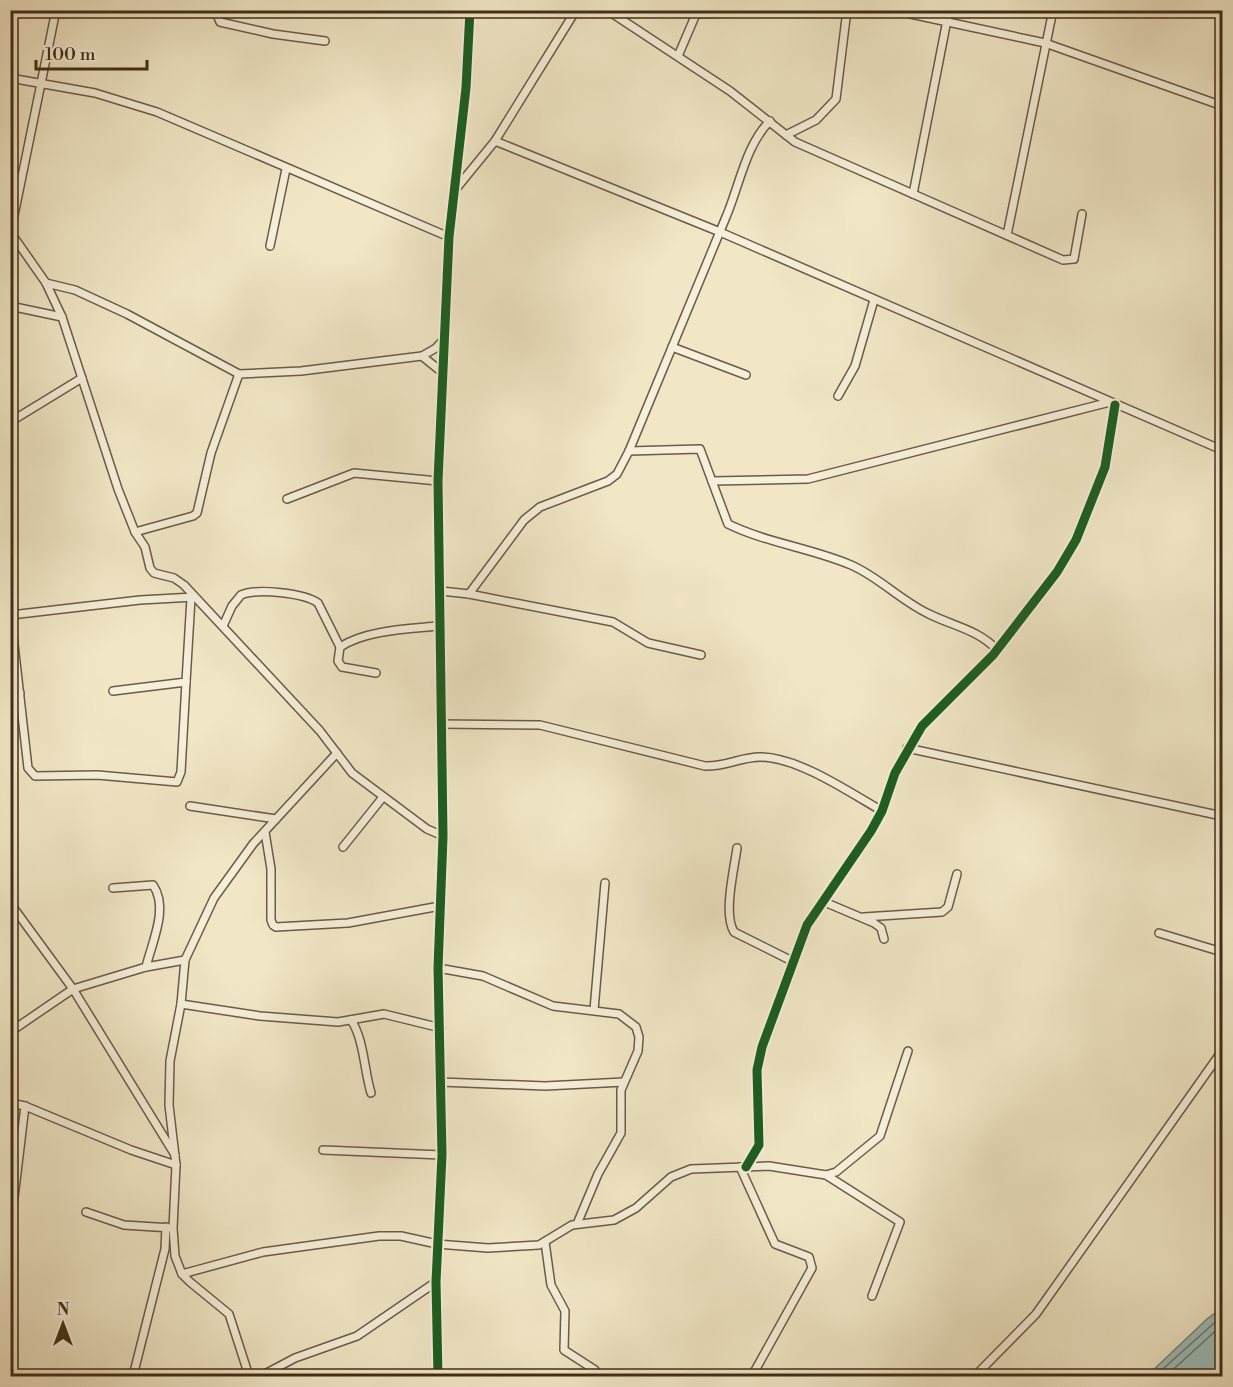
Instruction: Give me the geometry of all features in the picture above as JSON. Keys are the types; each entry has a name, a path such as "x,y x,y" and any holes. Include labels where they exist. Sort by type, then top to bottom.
{"street":[{"path":"56,10 11,234 46,283 62,317 135,532 145,547 154,573 180,581 193,598 223,626 321,731 352,773 427,829 443,836"},
{"path":"215,10 215,17 220,22 273,34 326,41"},
{"path":"438,1377 436,1282 442,1155 438,968 443,836 438,626 441,591 438,481 449,237 466,88 470,10"},
{"path":"454,189 495,141 576,10"},
{"path":"607,10 678,56 770,121 786,135 1064,260 1074,259 1082,214"},
{"path":"786,135 816,120 836,99 840,86 841,45 847,10"},
{"path":"892,10 1046,43 1217,104 1222,103"},
{"path":"913,194 949,10"},
{"path":"1007,235 1053,10"},
{"path":"678,56 696,12 780,12"},
{"path":"10,78 95,93 157,112 286,170 449,237"},
{"path":"469,594 524,520 555,499 608,481 617,474 629,451 720,232 753,146 762,129 770,121"},
{"path":"495,141 720,232 1222,450"},
{"path":"270,246 286,170"},
{"path":"46,283 75,290 127,314 239,374 301,371 422,356 436,348 443,340"},
{"path":"838,396 855,366 874,300"},
{"path":"10,306 62,317"},
{"path":"672,347 746,375"},
{"path":"422,356 443,373"},
{"path":"135,532 197,513 211,453 239,374"},
{"path":"10,422 82,378"},
{"path":"712,481 808,479 1112,404"},
{"path":"743,1167 759,1145 757,1070 762,1047 807,925 882,811 907,748 922,726 997,650 1057,572 1076,540 1105,467 1112,404"},
{"path":"629,451 699,449 728,524 754,536 808,549 852,566 909,605 980,635 997,650"},
{"path":"287,499 354,473 438,481"},
{"path":"441,591 469,594 613,622 648,643 701,655"},
{"path":"223,626 232,606 241,595 259,592 299,596 318,603 340,647 338,661 342,667 376,673"},
{"path":"11,615 141,600 193,598"},
{"path":"10,609 28,768 35,776 97,775 173,783 177,782 181,772 193,598"},
{"path":"340,647 352,641 380,634 438,626"},
{"path":"113,691 186,682"},
{"path":"10,694 20,693"},
{"path":"440,724 540,725 705,766 722,765 752,758 772,758 836,784 882,811"},
{"path":"907,748 1222,816"},
{"path":"133,1377 170,1227 176,1161 168,1078 181,1004 185,960 224,882 276,819 337,753"},
{"path":"343,847 383,797"},
{"path":"190,806 276,819"},
{"path":"265,832 271,869 273,925 348,923 440,906"},
{"path":"737,848 729,912 730,925 734,932 792,961"},
{"path":"864,917 942,912 948,907 957,874"},
{"path":"594,1011 605,883"},
{"path":"114,888 153,885 160,896 161,907 146,967"},
{"path":"822,901 864,917 881,928 884,939"},
{"path":"10,903 73,989 176,1161"},
{"path":"1159,933 1222,952"},
{"path":"10,1032 73,989 146,967 185,960"},
{"path":"438,968 483,976 553,1006 619,1014 636,1027 639,1037 638,1051 624,1082 621,1133 598,1174 577,1224"},
{"path":"181,1004 290,1019 338,1022 384,1014 441,1028"},
{"path":"351,1020 357,1029 370,1093"},
{"path":"826,1175 836,1172 880,1136 908,1051"},
{"path":"975,1377 1036,1314 1222,1051"},
{"path":"441,1082 566,1086 624,1082"},
{"path":"10,1103 130,1150 176,1161"},
{"path":"10,1231 25,1107"},
{"path":"323,1150 442,1155"},
{"path":"743,1167 775,1244 808,1257 812,1268 752,1377"},
{"path":"182,1274 264,1252 365,1237 392,1235 437,1244 508,1248 545,1242 577,1224 614,1220 636,1208 680,1172 743,1167 780,1167 826,1175 900,1222 872,1296"},
{"path":"87,1212 124,1225 170,1227"},
{"path":"170,1227 182,1274 229,1314 249,1377"},
{"path":"545,1242 551,1285 565,1311 564,1350 596,1370 594,1377"},
{"path":"261,1377 296,1358 357,1336 436,1282"}],"water":[{"path":"1222,1308 1222,1376 1147,1376 1207,1319"}],"cycle path":[{"path":"438,1376 436,1282 442,1155 438,968 443,836 438,481 449,237 466,88 470,10"},
{"path":"746,1167 759,1145 757,1070 762,1047 807,925 871,831 882,811 895,773 922,726 993,655 1057,572 1076,540 1105,467 1115,405"}]}
